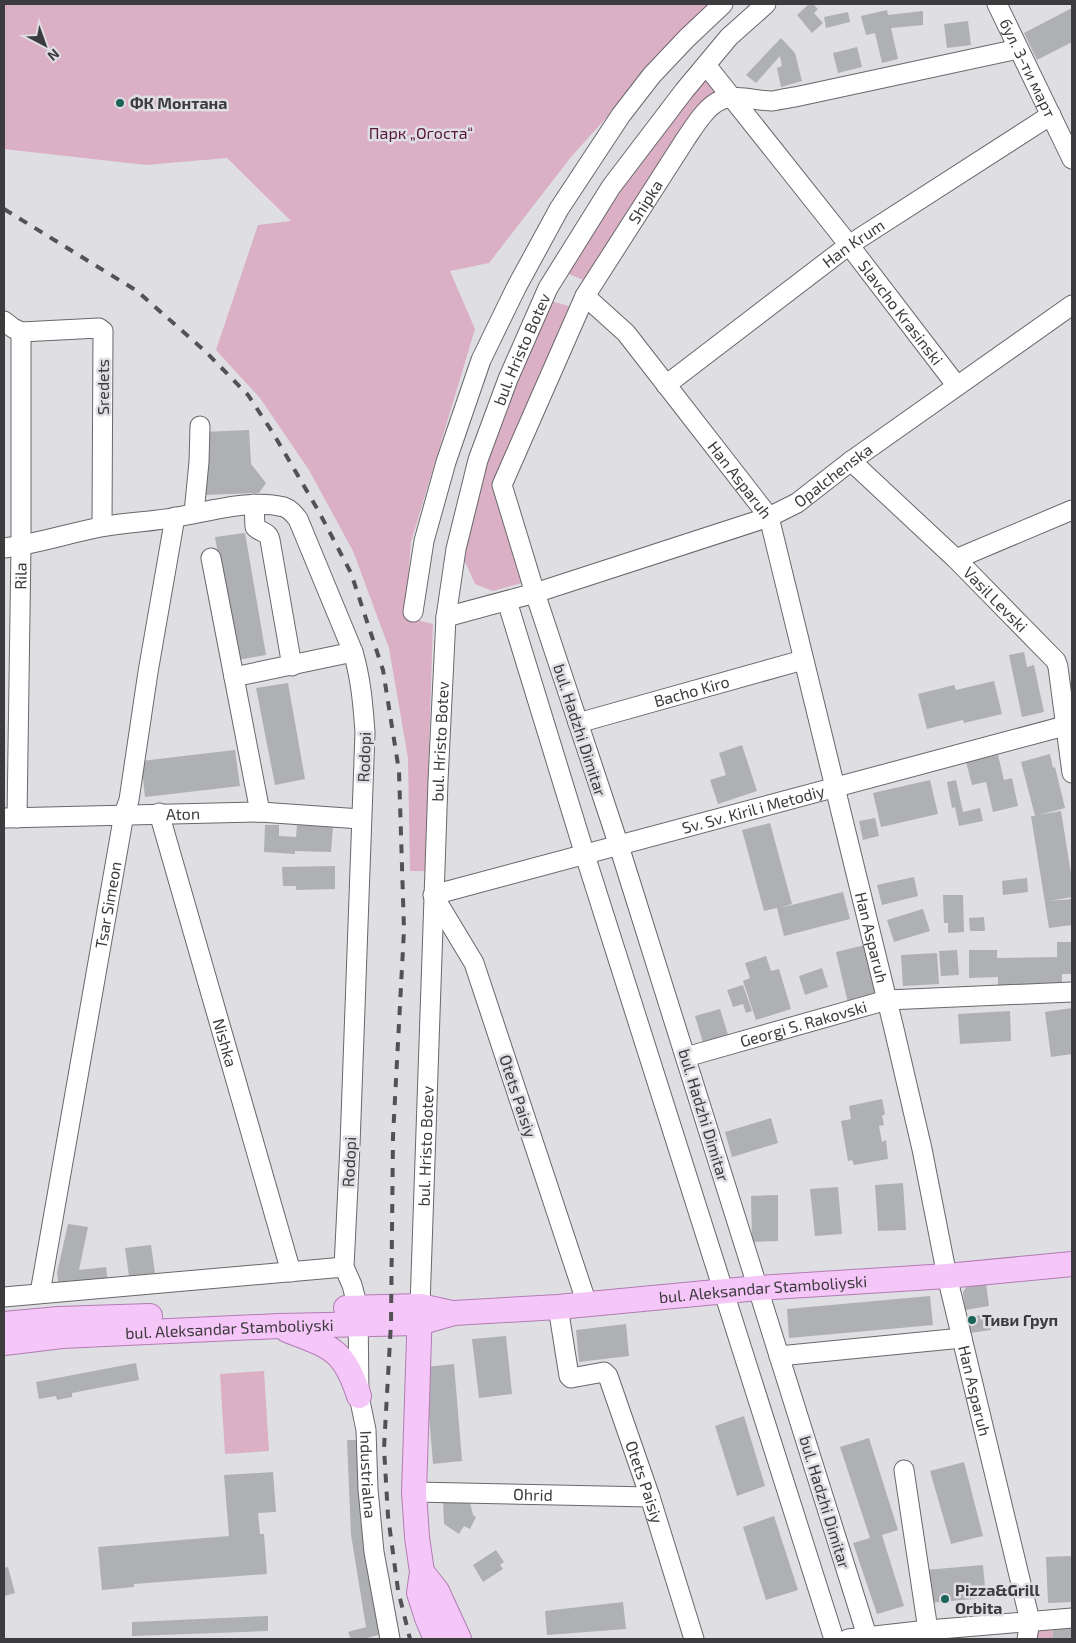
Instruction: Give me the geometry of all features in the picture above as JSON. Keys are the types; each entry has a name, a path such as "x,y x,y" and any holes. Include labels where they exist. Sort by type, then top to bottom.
{"main road":[{"name":"bul. Aleksandar Stamboliyski","path":"4,1324 59,1319 454,1314 558,1307 758,1288 948,1276 1072,1264"},
{"name":"bul. Hristo Botev","path":"420,1315 414,1492 422,1572 419,1593 436,1639"},
{"name":"bul. Aleksandar Stamboliyski","path":"4,1343 62,1336 279,1326 358,1316"},
{"path":"279,1326 314,1340 336,1353 350,1370 360,1396"},
{"name":"bul. Hristo Botev","path":"422,1572 437,1591 459,1639"}],"street":[{"path":"413,612 424,541 446,462 481,360 516,288 559,209 621,115 652,75 723,4"},
{"name":"bul. Hristo Botev","path":"420,1315 434,895 446,617 456,549 478,460 508,379 548,288 611,187 706,65 730,37 766,4"},
{"name":"бул. 3-ти март","path":"997,4 1072,159"},
{"name":"Shipka","path":"535,593 502,485 585,296 650,192 698,121 712,106 722,100 733,98 772,101 1018,49"},
{"name":"Slavcho Krasinski","path":"706,65 849,245 957,386"},
{"name":"Han Krum","path":"666,385 849,245 1052,115"},
{"name":"Han Asparuh","path":"585,296 626,333 769,517 922,1149 948,1276 1029,1630"},
{"name":"Opalchenska","path":"446,617 535,593 769,517 797,503 851,461 1072,305"},
{"path":"502,320 525,340"},
{"path":"4,321 21,332"},
{"name":"Sredets","path":"21,332 98,328 103,332 102,526"},
{"name":"Rila","path":"10,818 12,547 21,332"},
{"path":"194,513 200,426"},
{"name":"Vasil Levski","path":"851,461 956,559 1056,661 1069,725 1072,772"},
{"path":"254,504 255,528 269,535 292,666"},
{"name":"Rodopi","path":"12,547 102,526 175,517 254,504 285,507 293,512 298,519 353,652 359,673 365,732 344,1267 352,1285 358,1316"},
{"path":"956,559 1072,510"},
{"name":"Tsar Simeon","path":"40,1293 124,814 129,800 148,672 175,517"},
{"path":"212,558 260,812"},
{"name":"bul. Hadzhi Dimitar","path":"535,593 619,846 868,1638"},
{"name":"bul. Hadzhi Dimitar","path":"507,601 585,855 834,1639"},
{"path":"234,677 353,652"},
{"name":"Bacho Kiro","path":"578,723 803,660"},
{"name":"Sv. Sv. Kiril i Metodiy","path":"434,895 1069,725"},
{"name":"Aton","path":"10,818 260,812 361,819"},
{"name":"Nishka","path":"159,813 291,1272"},
{"name":"Otets Paisiy","path":"434,895 474,963 587,1304"},
{"name":"Georgi S. Rakovski","path":"686,1057 887,1000 1072,992"},
{"path":"4,1297 344,1267"},
{"name":"Otets Paisiy","path":"558,1307 567,1374 571,1378 604,1372 606,1374 650,1498 694,1639"},
{"name":"Industrialna","path":"358,1316 360,1396 366,1430 368,1490 374,1552 390,1639"},
{"path":"779,1356 962,1338"},
{"path":"904,1470 928,1630"},
{"name":"Ohrid","path":"414,1492 650,1498"},
{"path":"848,1639 928,1630 1029,1630 1072,1618"}],"green space":[{"name":"Парк „Огоста“","path":"4,4 714,4 659,59 571,157 489,263 450,271 475,329 411,542 405,617 433,624 425,871 410,871 408,758 389,648 353,551 309,470 260,398 216,350 258,225 291,221 227,158 146,165 4,149"},
{"path":"703,78 720,95 584,280 566,273 675,110"},
{"path":"544,299 569,306 494,485 522,583 493,591 475,584 463,557 483,463"},
{"path":"264,1371 269,1451 225,1454 220,1374"},
{"path":"1072,1626 1072,1639 1027,1639 1028,1630"}],"building":[{"path":"809,4 813,4 818,9 814,13 823,23 812,33 797,15"},
{"path":"1072,8 1072,42 1037,60 1024,33"},
{"path":"887,10 888,15 923,11 923,25 891,28 898,59 882,63 875,33 866,35 861,16"},
{"path":"848,12 850,22 826,28 824,17"},
{"path":"968,21 971,45 947,48 944,24"},
{"path":"781,38 795,53 802,81 781,87 777,68 782,66 780,56 756,83 746,75"},
{"path":"857,47 862,67 838,73 833,53"},
{"path":"249,430 251,464 266,483 259,493 206,495 202,432"},
{"path":"245,533 266,655 237,660 215,537"},
{"path":"1024,652 1027,667 1034,665 1044,712 1022,717 1009,655"},
{"path":"994,681 1002,714 964,723 963,720 927,729 918,694 954,685 956,690"},
{"path":"288,683 305,779 275,785 256,688"},
{"path":"742,745 757,791 718,804 710,780 726,775 719,753"},
{"path":"235,750 240,786 145,797 141,761"},
{"path":"1050,754 1065,808 1039,815 1061,811 1072,880 1072,897 1049,901 1072,899 1072,925 1049,928 1031,816 1035,816 1021,762"},
{"path":"998,755 1004,780 1012,778 1018,806 993,812 986,782 972,785 966,762"},
{"path":"930,780 938,814 881,827 873,793"},
{"path":"956,780 963,812 980,808 983,821 959,826 955,807 952,808 947,782"},
{"path":"875,818 879,836 863,840 859,821"},
{"path":"770,823 792,904 780,908 843,892 850,919 784,936 777,908 764,911 742,830"},
{"path":"265,825 279,825 279,836 296,837 297,825 333,827 331,852 295,851 295,854 264,852"},
{"path":"335,866 335,889 296,890 296,886 283,886 282,867"},
{"path":"914,877 918,896 882,905 877,885"},
{"path":"1027,878 1028,892 1003,895 1002,881"},
{"path":"943,895 963,895 964,932 948,933 948,923 944,923"},
{"path":"923,909 930,931 894,942 887,920"},
{"path":"984,917 985,931 970,931 969,918"},
{"path":"1057,942 1072,942 1072,974 1062,974 1062,985 998,985 998,977 969,978 969,950 997,950 997,958 1057,957"},
{"path":"865,945 877,996 848,1003 836,952"},
{"path":"957,950 959,975 941,976 939,951"},
{"path":"937,953 939,984 903,986 901,955"},
{"path":"766,956 771,971 779,969 791,1009 756,1020 743,981 750,978 745,963"},
{"path":"822,968 828,987 805,995 799,976"},
{"path":"743,985 752,1011 746,1013 743,1004 733,1007 727,990"},
{"path":"1072,1008 1072,1054 1051,1057 1045,1012"},
{"path":"720,1009 729,1038 704,1046 695,1016"},
{"path":"1010,1011 1011,1041 960,1044 958,1014"},
{"path":"882,1099 885,1114 882,1116 884,1125 879,1126 882,1142 886,1140 888,1159 854,1165 852,1160 848,1161 841,1121 851,1119 849,1106"},
{"path":"771,1118 778,1143 732,1157 725,1132"},
{"path":"903,1183 906,1230 878,1231 875,1185"},
{"path":"838,1187 842,1234 815,1236 810,1189"},
{"path":"778,1195 778,1241 752,1242 751,1196"},
{"path":"68,1224 88,1227 79,1270 106,1267 108,1283 59,1289 57,1273"},
{"path":"151,1245 155,1273 129,1276 125,1248"},
{"path":"986,1283 989,1306 965,1310 963,1292 968,1285"},
{"path":"930,1296 933,1325 789,1338 787,1309"},
{"path":"989,1314 991,1330 970,1333 968,1317"},
{"path":"626,1324 629,1356 579,1362 576,1330"},
{"path":"506,1336 512,1394 479,1398 472,1339"},
{"path":"136,1363 139,1380 72,1393 72,1397 57,1400 56,1396 39,1399 36,1382"},
{"path":"454,1364 462,1461 433,1464 425,1367"},
{"path":"744,1416 765,1486 737,1496 715,1426"},
{"path":"869,1438 898,1530 882,1535 904,1606 877,1614 853,1543 870,1538 840,1447"},
{"path":"347,1440 359,1440 382,1634 363,1639 351,1639 348,1632 366,1627 351,1535"},
{"path":"964,1462 983,1536 951,1544 930,1471"},
{"path":"273,1472 276,1512 258,1513 260,1534 264,1534 267,1574 134,1584 134,1587 102,1590 98,1547 229,1536 224,1475"},
{"path":"469,1499 473,1515 476,1517 470,1529 464,1526 459,1534 444,1524 443,1500"},
{"path":"774,1516 798,1590 766,1600 743,1527"},
{"path":"496,1550 504,1562 500,1565 503,1569 483,1582 473,1565"},
{"path":"1072,1556 1072,1602 1048,1603 1046,1557"},
{"path":"983,1565 986,1598 928,1603 925,1570"},
{"path":"8,1567 15,1593 5,1596 4,1568"},
{"path":"623,1602 626,1629 547,1635 545,1611"},
{"path":"268,1616 268,1631 132,1636 132,1622"},
{"path":"1072,1626 1072,1639 1053,1639 1053,1628"}],"railway":[{"path":"4,209 137,291 205,351 248,395 273,433 318,510 351,573 383,670 399,771 404,930 393,1136 391,1323 384,1448 388,1516 398,1590 410,1639"}],"place":[{"name":"ФК Монтана","path":"120,103"},
{"name":"Тиви Груп","path":"972,1320"},
{"name":"Pizza&Grill Orbita","path":"945,1599"}]}
